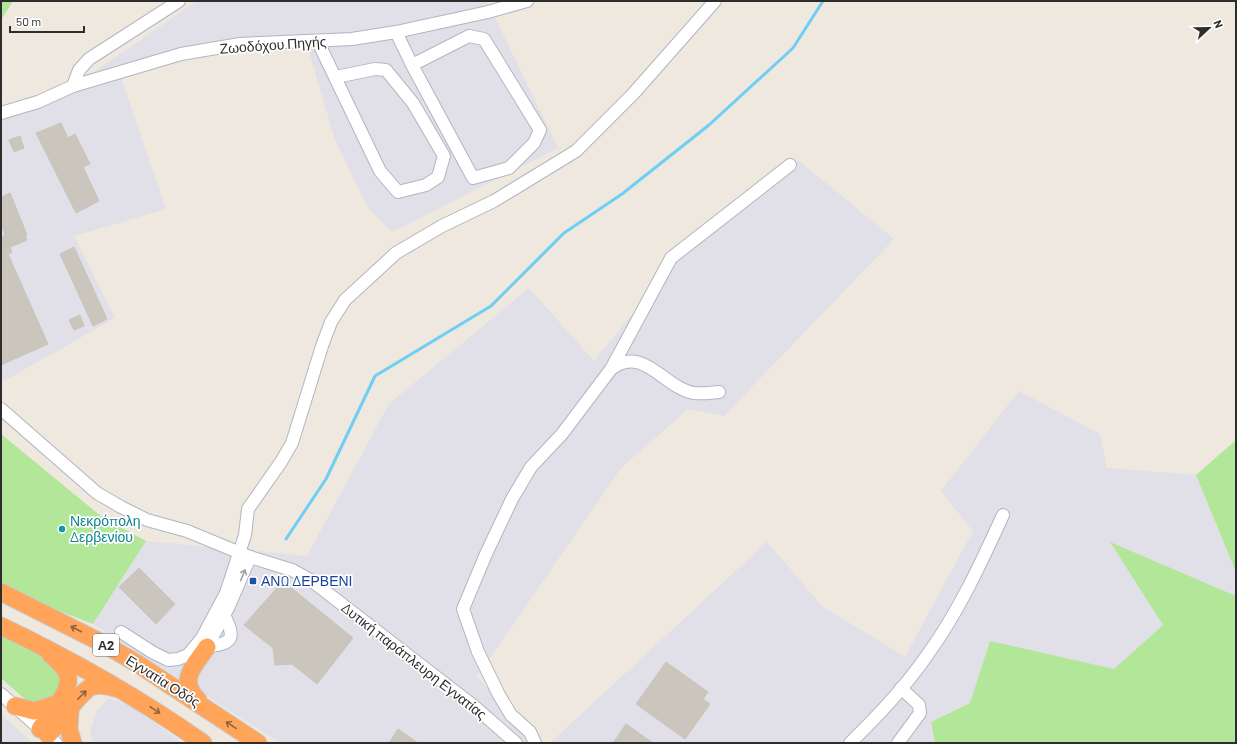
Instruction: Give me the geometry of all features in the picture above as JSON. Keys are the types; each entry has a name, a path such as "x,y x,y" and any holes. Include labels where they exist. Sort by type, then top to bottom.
{"highway":[{"name":"Εγνατία Οδός","path":"1,592 104,644 168,682 258,743"},
{"name":"Εγνατία Οδός","path":"1,626 36,643 121,689 203,743"},
{"path":"36,643 59,662 68,679 63,707 48,736"},
{"path":"205,707 194,697 187,684 190,671 207,647"},
{"path":"15,706 34,711 63,707 92,686 103,685 121,689"},
{"path":"63,707 68,730 73,743"}],"street":[{"path":"73,86 78,70 89,59 179,1"},
{"name":"Ζωοδόχου Πηγής","path":"1,113 38,102 73,86 181,54 240,44 318,42 352,39 396,32 488,12 527,1"},
{"path":"121,632 152,652 168,660 178,659 188,655 202,638 226,593 244,535 248,509 292,444 322,346 331,322 346,300 396,253 442,226 494,201 576,151 633,94 715,1"},
{"path":"396,32 412,65 473,178 509,168 534,142 540,130 484,39 469,36 412,65"},
{"path":"318,42 380,171 398,192 426,185 438,177 444,156 413,103 386,70 375,69 336,77"},
{"path":"535,743 530,732 511,716 499,695 478,652 463,609 486,554 509,506 531,467 562,434 611,369 671,258 790,165"},
{"path":"611,369 617,364 628,360 636,361 659,373 676,385 693,393 719,392"},
{"name":"Δυτική παράπλευρη Εγνατίας","path":"1,409 97,493 147,520 187,531 250,557 292,570 312,581 475,707 516,743"},
{"path":"850,743 870,723 928,654 970,586 1003,515"},
{"path":"207,647 224,615 250,557"},
{"path":"898,743 920,713 919,705 900,688"},
{"path":"1,694 48,736"}],"shaded area":[{"path":"197,1 487,1 558,148 392,232 369,209 335,140 306,42 240,44 88,76"},
{"path":"119,72 166,209 74,236 115,318 4,381 1,378 1,113"},
{"path":"798,160 894,239 724,416 688,409 621,468 477,677 543,743 281,743 93,624 146,541 307,556 389,404 529,288 594,361 678,259"},
{"path":"1019,391 1100,434 1107,468 1196,475 1236,572 1236,596 1111,543 1163,625 1114,669 990,641 970,703 931,722 935,743 550,743 767,542 822,606 905,657 973,531 941,491"},
{"path":"109,698 133,707 182,743 93,743 90,732 97,710"},
{"path":"1,714 33,743 1,743"}],"green space":[{"path":"1,1 13,1 1,20"},
{"name":"Νεκρόπολη Δερβενίου","path":"1,434 102,517 146,541 93,624 41,604 1,584"},
{"path":"1236,440 1236,572 1196,475"},
{"path":"1110,542 1236,596 1236,743 935,743 931,722 970,703 990,641 1114,669 1163,625"},
{"path":"1,635 50,660 63,678 54,696 36,703 27,701 1,678"}],"building":[{"path":"61,123 68,138 75,134 90,164 83,167 99,201 76,213 36,133"},
{"path":"20,136 24,148 14,152 9,140"},
{"path":"10,193 27,235 25,235 27,240 10,247 1,224 1,197"},
{"path":"5,235 12,252 8,254 48,344 1,365 1,237"},
{"path":"74,247 107,319 93,326 60,254"},
{"path":"80,315 84,326 74,330 69,320"},
{"path":"139,568 175,604 156,624 119,587"},
{"path":"283,581 353,638 317,684 292,664 275,665 273,648 244,625"},
{"path":"666,662 708,692 703,699 710,704 685,739 636,704"},
{"path":"626,724 653,743 613,743"},
{"path":"398,729 418,743 389,743"}],"waterway":[{"path":"286,539 326,479 375,376 491,306 564,233 622,194 709,125 793,48 823,1"}],"place":[{"name":"Νεκρόπολη Δερβενίου","path":"62,529"},
{"name":"ΑΝΩ ΔΕΡΒΕΝΙ","path":"253,581"}]}
